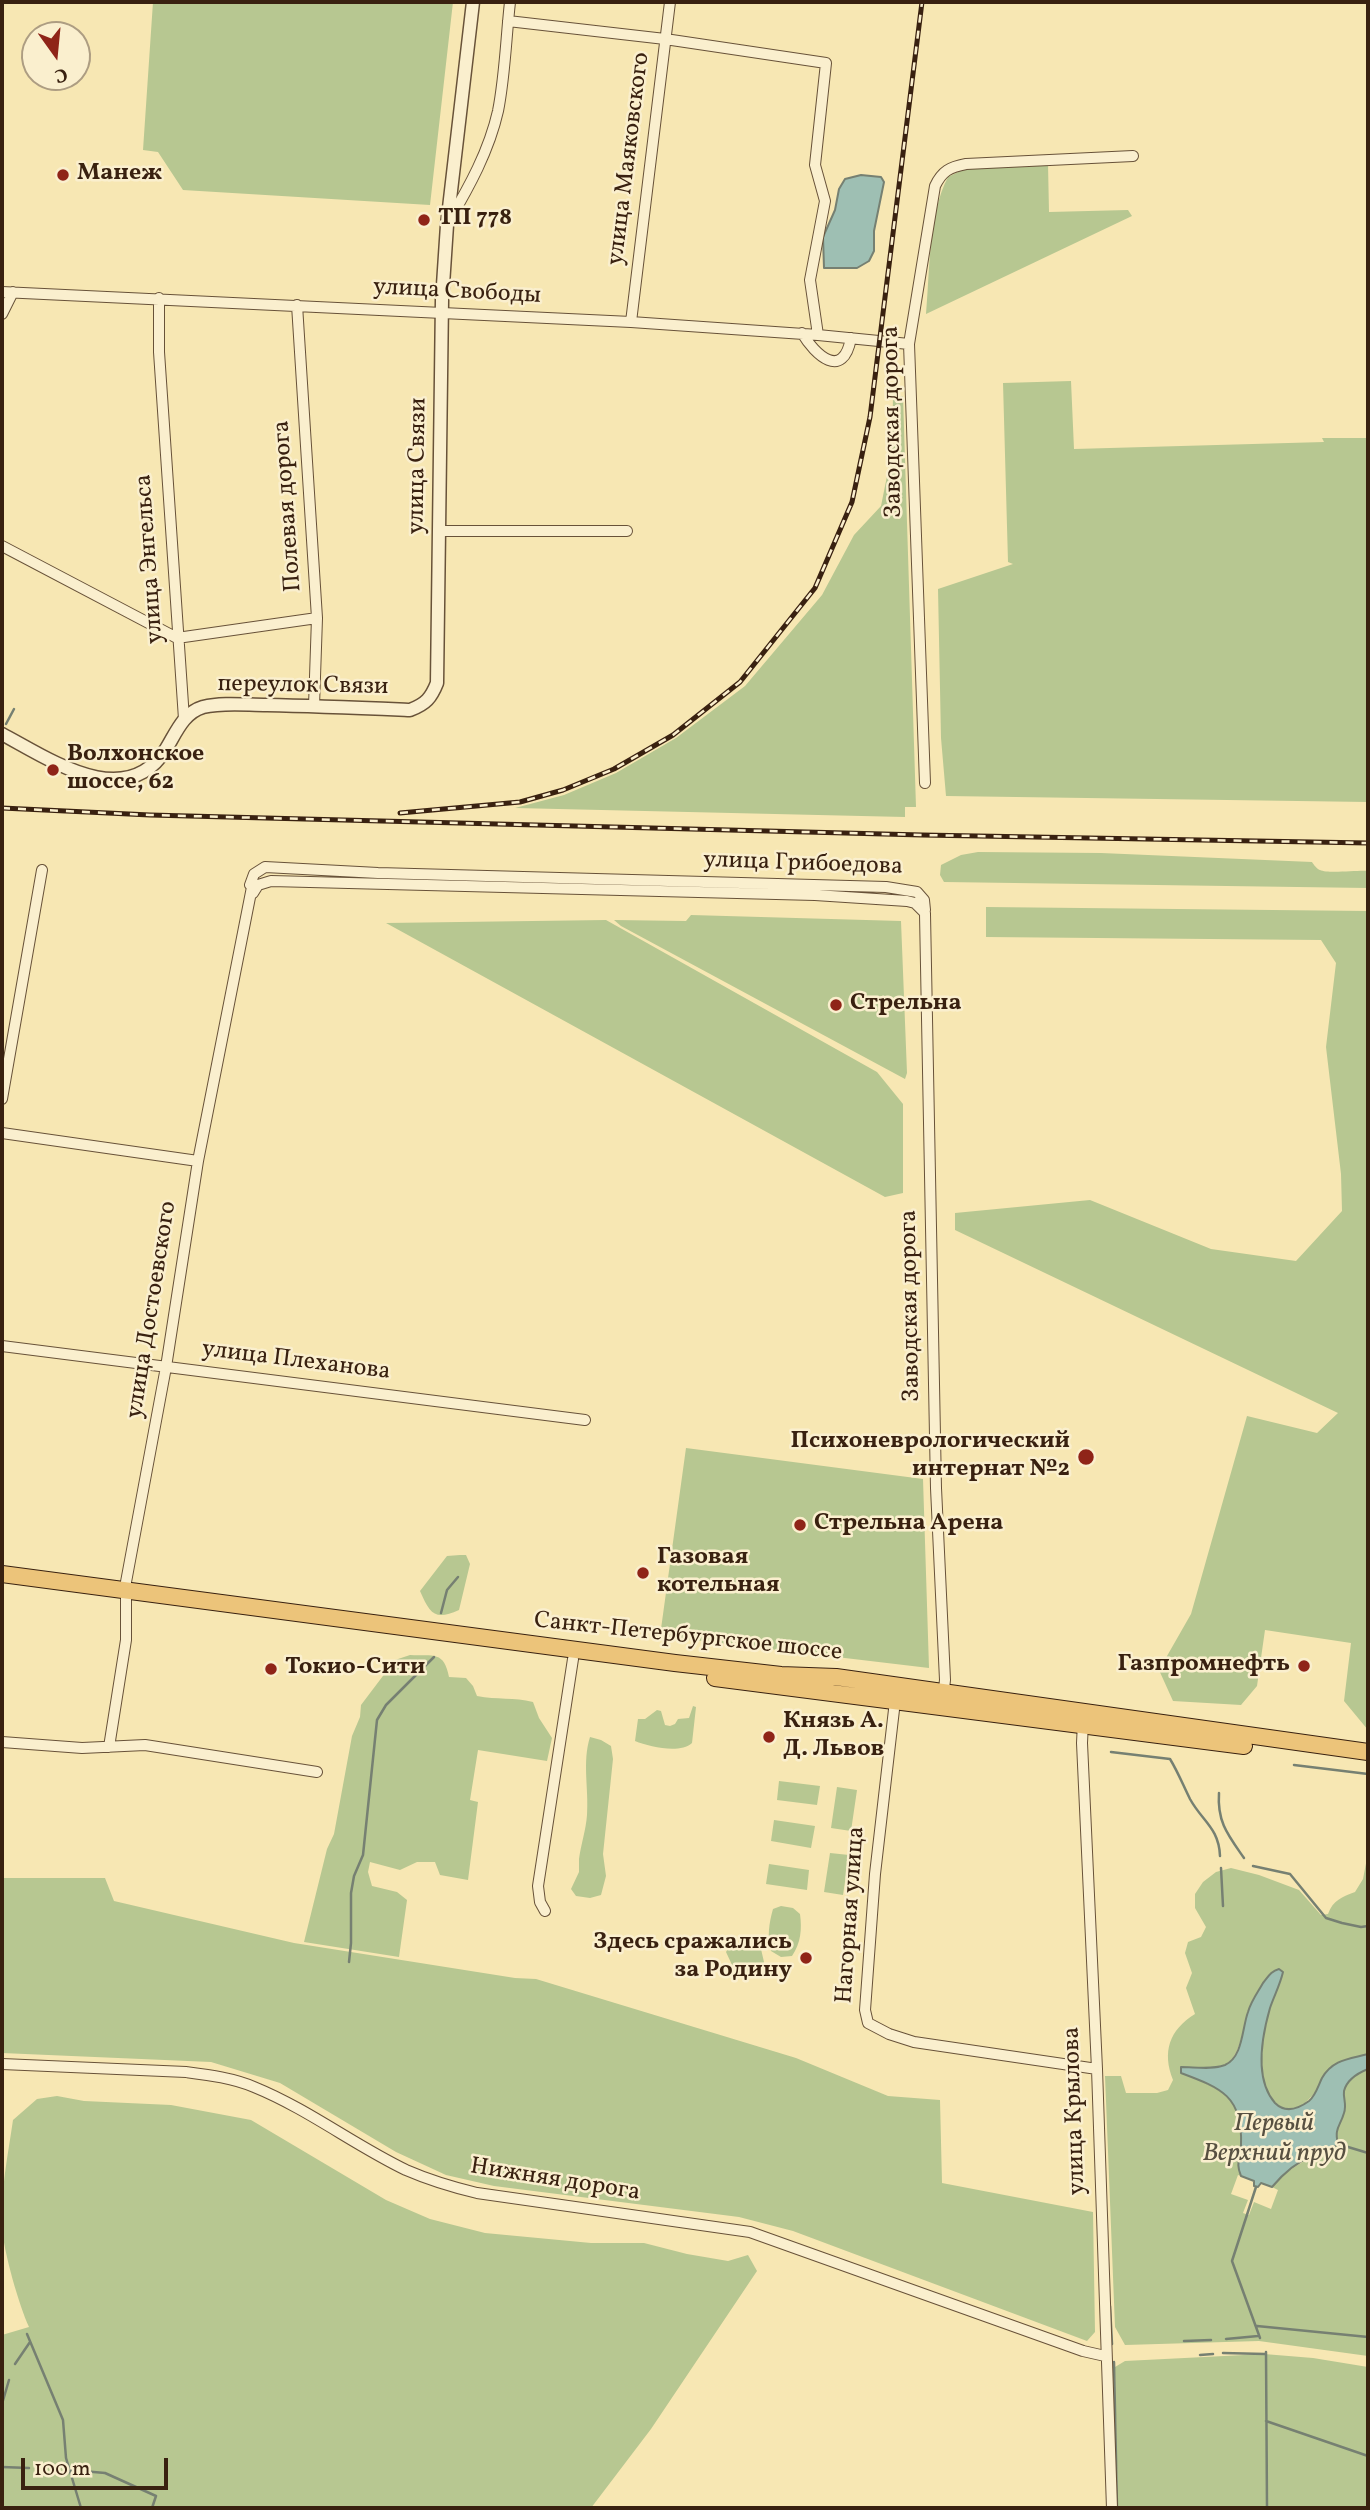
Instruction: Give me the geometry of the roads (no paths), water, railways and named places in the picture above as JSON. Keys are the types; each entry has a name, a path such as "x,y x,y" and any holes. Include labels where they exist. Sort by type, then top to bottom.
{"main road":[{"name":"Санкт-Петербургское шоссе","path":"2,1574 127,1596 573,1659 895,1701 942,1700"},
{"name":"Санкт-Петербургское шоссе","path":"2,1585 127,1596 781,1675 836,1677 942,1700 1368,1762"},
{"name":"Санкт-Петербургское шоссе","path":"1084,1719 1368,1752"}],"street":[{"name":"улица Связи","path":"424,705 432,696 437,682 442,315 447,225 473,2"},
{"name":"улица Связи","path":"447,225 470,186 498,111 510,2"},
{"name":"улица Маяковского","path":"631,322 670,2"},
{"path":"508,21 665,38 826,63 815,165 825,201 810,280 818,334"},
{"name":"Заводская дорога","path":"925,783 909,344 932,197 941,174 951,167 1133,156"},
{"path":"2,314 7,292"},
{"name":"улица Свободы","path":"7,292 631,322 818,334 909,344"},
{"name":"улица Энгельса","path":"159,298 159,352 184,719"},
{"name":"Полевая дорога","path":"297,305 317,618 314,706"},
{"path":"802,333 818,354 825,360 833,361 846,353 851,338"},
{"path":"438,531 627,531"},
{"path":"2,546 177,638 317,618"},
{"name":"переулок Связи","path":"184,719 193,711 222,704 410,710 424,705"},
{"path":"2,734 57,763 85,774 128,779 148,771 162,755 184,719"},
{"path":"2,1099 42,870"},
{"name":"улица Грибоедова","path":"249,897 264,882 282,881 815,895 907,901 924,909"},
{"name":"улица Достоевского","path":"109,1747 126,1640 127,1582 166,1367 198,1161 253,882"},
{"name":"Заводская дорога","path":"924,909 936,1488 945,1680 942,1700"},
{"path":"2,1133 198,1161"},
{"name":"улица Плеханова","path":"2,1346 585,1420"},
{"path":"545,1911 540,1902 538,1886 573,1659"},
{"name":"Нагорная улица","path":"895,1701 875,1874 865,2010 868,2023 889,2034 914,2042 1097,2069"},
{"name":"улица Крылова","path":"1084,1719 1112,2508"},
{"path":"2,1742 82,1748 145,1745 317,1772"},
{"name":"Нижняя дорога","path":"2,2064 186,2072 216,2076 251,2086 286,2101 404,2169 440,2184 477,2193 750,2232 1083,2351 1105,2356"}],"water":[{"path":"861,175 881,177 884,182 874,231 874,251 869,261 857,268 824,268 823,237 835,210 839,189 845,179"},
{"name":"Первый Верхний пруд","path":"1279,1969 1283,1972 1267,2019 1262,2057 1264,2082 1275,2103 1287,2109 1305,2104 1313,2096 1326,2072 1342,2061 1368,2054 1368,2069 1353,2077 1345,2087 1345,2110 1337,2131 1338,2144 1301,2162 1272,2187 1261,2183 1258,2187 1254,2186 1254,2181 1241,2176 1239,2171 1241,2128 1233,2105 1218,2089 1181,2073 1181,2067 1215,2067 1231,2061 1239,2049 1253,2000 1268,1976"}],"waterway":[{"path":"6,724 14,709"},
{"path":"441,1613 447,1590 458,1577"},
{"path":"349,1962 351,1893 354,1876 363,1855 377,1720 386,1705 434,1657"},
{"path":"1111,1752 1170,1759 1190,1799 1217,1838 1220,1856"},
{"path":"1294,1765 1368,1774"},
{"path":"1219,1793 1222,1820 1244,1858"},
{"path":"1253,1866 1290,1874 1326,1918 1361,1927 1368,1926"},
{"path":"1221,1868 1223,1906"},
{"path":"1338,2144 1368,2153"},
{"path":"1256,2187 1232,2261 1260,2338"},
{"path":"1110,2306 1112,2344"},
{"path":"1257,2326 1368,2337"},
{"path":"27,2334 63,2420 66,2458 81,2508"},
{"path":"1226,2339 1258,2336"},
{"path":"1184,2341 1211,2340"},
{"path":"15,2364 30,2342"},
{"path":"1266,2352 1267,2508"},
{"path":"1223,2353 1265,2354"},
{"path":"1200,2355 1213,2354"},
{"path":"1114,2362 1117,2508"},
{"path":"2,2404 9,2380"},
{"path":"1266,2421 1368,2456"},
{"path":"2,2467 29,2468"},
{"path":"71,2470 105,2473 156,2496 152,2508"}],"railway":[{"path":"400,813 520,802 563,790 614,769 673,735 740,682 815,588 852,502 870,417 922,2"},
{"path":"2,808 150,815 922,835 1368,843"}],"place":[{"name":"Манеж","path":"63,175"},
{"name":"ТП 778","path":"424,220"},
{"name":"Волхонское шоссе, 62","path":"53,770"},
{"name":"Стрельна","path":"836,1005"},
{"name":"Психоневрологический интернат №2","path":"1086,1457"},
{"name":"Стрельна Арена","path":"800,1525"},
{"name":"Газовая котельная","path":"643,1573"},
{"name":"Газпромнефть","path":"1304,1666"},
{"name":"Токио-Сити","path":"271,1669"},
{"name":"Князь А. Д. Львов","path":"769,1737"},
{"name":"Здесь сражались за Родину","path":"806,1958"}]}
